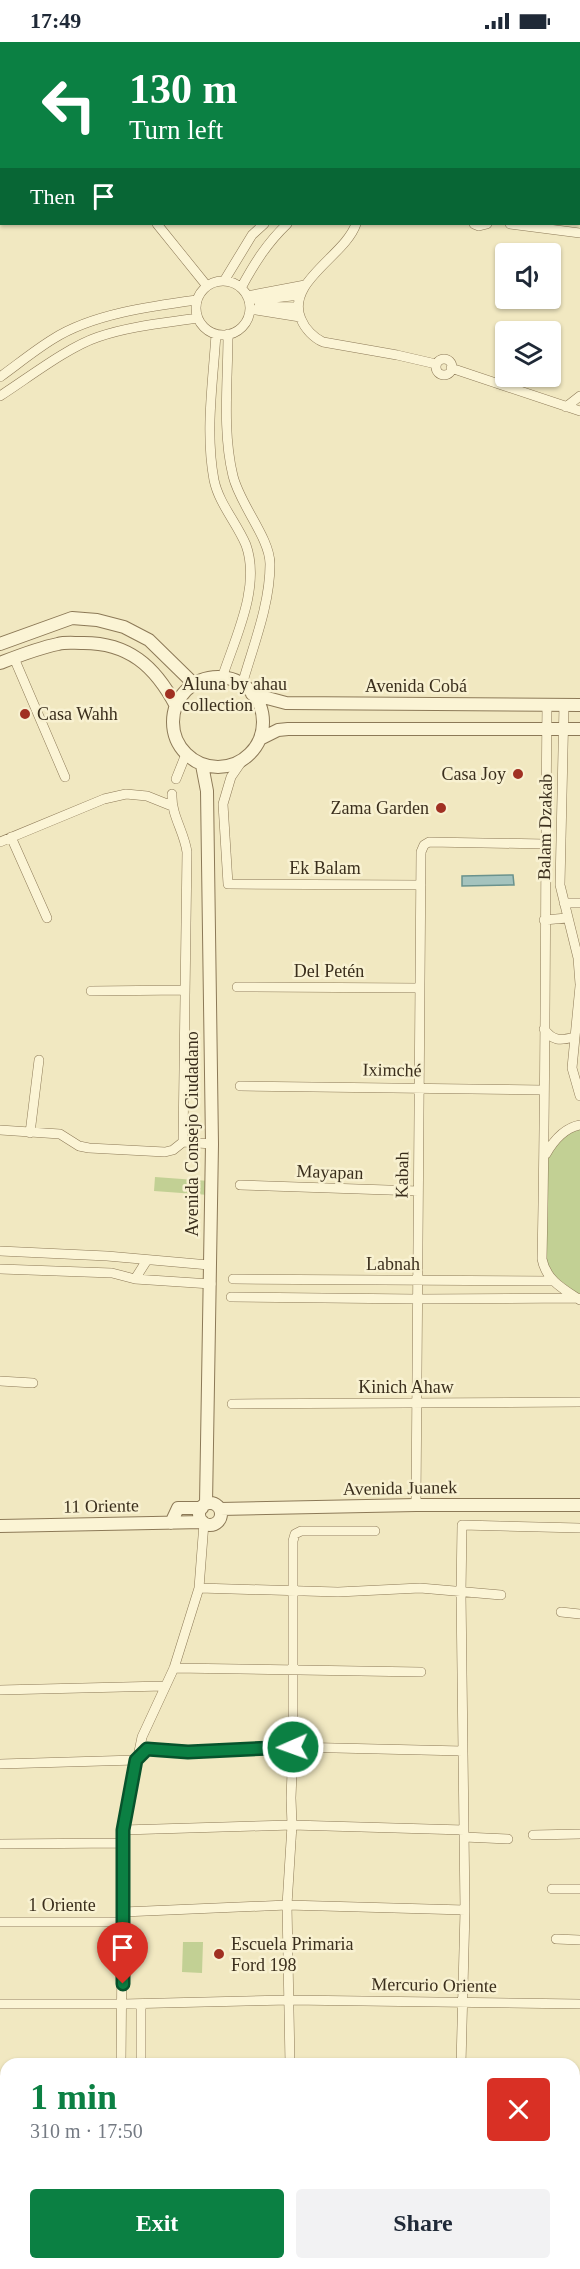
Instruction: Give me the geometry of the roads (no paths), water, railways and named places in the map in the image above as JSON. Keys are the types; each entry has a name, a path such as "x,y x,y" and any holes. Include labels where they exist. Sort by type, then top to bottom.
{"street":[{"path":"158,225 207,286"},
{"path":"263,225 252,235 224,281 207,286 197,300 198,318 205,328 216,334 228,334 243,326 256,262 273,237 286,225"},
{"path":"356,225 342,247 305,285 300,295 299,312 304,326 316,339 436,364 445,359 449,361 452,368 485,377 580,411"},
{"path":"518,225 580,233"},
{"path":"224,281 247,300 299,312"},
{"path":"247,300 305,285"},
{"path":"247,300 300,295"},
{"path":"0,377 55,337 102,318 197,300"},
{"path":"0,396 76,347 98,337 143,326 198,318"},
{"path":"216,334 210,417 214,481 246,546 251,573 247,602 222,678"},
{"path":"228,334 228,433 233,476 239,496 264,542 271,561 265,604 242,685"},
{"path":"566,407 580,396"},
{"path":"0,644 72,618 97,620 124,627 149,640 194,684"},
{"path":"0,663 59,644 90,643 114,646 136,656 153,671 167,689 176,706"},
{"path":"14,658 65,777"},
{"path":"222,678 242,685 252,694 259,704 263,728 260,740 242,761 223,767 202,765 186,754 175,736 173,716 176,706 194,684 203,680 222,678"},
{"name":"Avenida Cobá","path":"252,694 271,700 298,703 580,705"},
{"path":"547,705 542,1260 544,1271 553,1281 579,1299"},
{"name":"Balam Dzakab","path":"564,705 560,885 578,958 580,985 572,1068 580,1096"},
{"path":"260,740 278,730 288,729 580,729"},
{"path":"176,778 186,754"},
{"name":"Ek Balam","path":"242,761 231,777 223,804 228,884 421,885"},
{"name":"Avenida Consejo Ciudadano","path":"202,765 207,791 213,1144 204,1506"},
{"path":"0,842 104,799 126,794 147,796 172,806"},
{"path":"172,794 172,806 186,840 187,852 183,1142"},
{"path":"11,837 47,918"},
{"name":"Kabah","path":"416,1505 421,852 424,845 429,842 545,844"},
{"path":"564,903 580,903"},
{"path":"544,920 567,918"},
{"name":"Del Petén","path":"237,987 420,988"},
{"path":"91,991 185,990"},
{"path":"544,1029 551,1038 556,1040 574,1037"},
{"path":"30,1133 39,1060"},
{"name":"Iximché","path":"240,1086 543,1090"},
{"path":"544,1156 561,1134 571,1127 580,1125"},
{"path":"0,1130 60,1134 79,1146 89,1148 165,1152 173,1150 183,1142 213,1144"},
{"name":"Mayapan","path":"240,1185 418,1191"},
{"path":"0,1251 107,1256 209,1265"},
{"path":"45,1272 46,1254"},
{"path":"107,1256 112,1273"},
{"path":"135,1280 147,1260"},
{"path":"0,1269 112,1273 135,1280 211,1284"},
{"name":"Labnah","path":"233,1279 553,1281"},
{"path":"231,1297 579,1299"},
{"path":"0,1381 33,1383"},
{"name":"Kinich Ahaw","path":"232,1404 580,1402"},
{"path":"171,1523 178,1508 215,1504 220,1509 221,1516 218,1522 211,1525 204,1523"},
{"name":"Avenida Juanek","path":"220,1509 416,1505 580,1505"},
{"path":"121,2058 123,1830 142,1737 174,1668 200,1588 204,1523 199,1514 204,1506"},
{"name":"11 Oriente","path":"0,1526 204,1523"},
{"path":"461,2058 465,1910 462,1525 580,1528"},
{"path":"290,2058 287,1905 292,1826 292,1541 298,1532 375,1531"},
{"path":"200,1588 338,1592 420,1588 501,1595"},
{"path":"561,1612 580,1614"},
{"path":"174,1668 292,1668 421,1672"},
{"path":"0,1690 164,1686"},
{"path":"0,1764 136,1760 147,1749 188,1752 293,1747 463,1751"},
{"path":"123,1830 292,1826 464,1833 508,1839"},
{"path":"533,1835 580,1834"},
{"path":"0,1844 122,1843"},
{"path":"552,1889 580,1889"},
{"name":"1 Oriente","path":"0,1922 124,1917 287,1905 465,1910"},
{"path":"556,1939 580,1940"},
{"name":"Mercurio Oriente","path":"0,2004 141,2004 290,2000 580,2004"},
{"path":"141,2004 141,2058"}],"water":[{"path":"513,875 514,885 462,886 462,876"}],"place":[{"name":"Aluna by ahau collection","path":"170,694"},
{"name":"Casa Wahh","path":"25,714"},
{"name":"Casa Joy","path":"518,774"},
{"name":"Zama Garden","path":"441,808"},
{"name":"Escuela Primaria Ford 198","path":"219,1954"}]}
